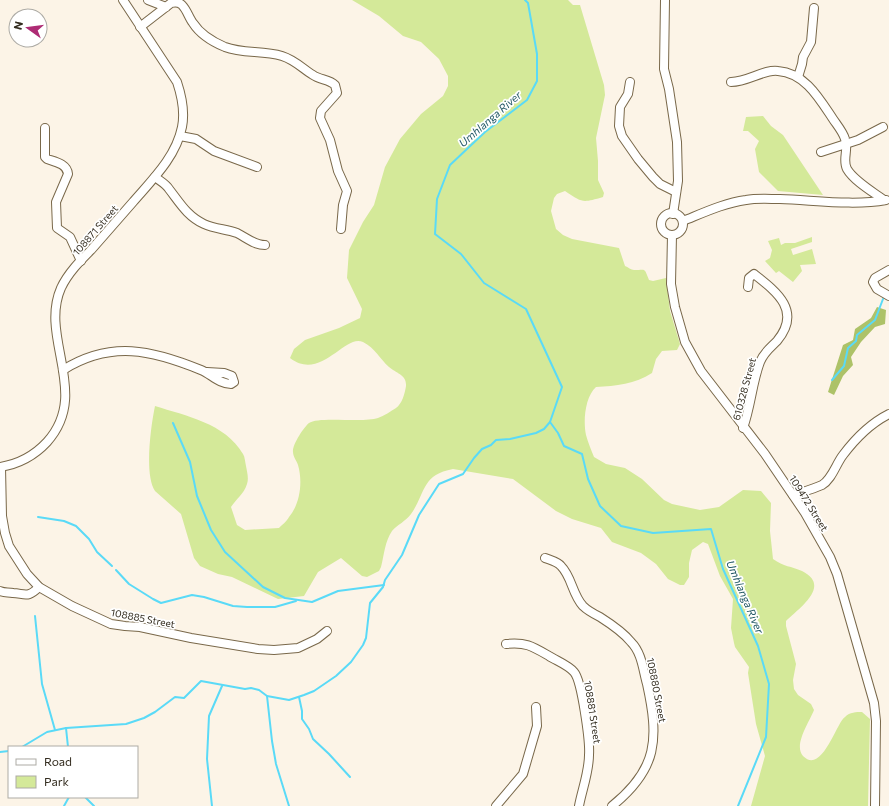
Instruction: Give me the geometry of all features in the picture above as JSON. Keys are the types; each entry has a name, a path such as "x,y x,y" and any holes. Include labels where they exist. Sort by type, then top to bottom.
{"street":[{"name":"108871 Street","path":"0,467 18,462 34,454 51,437 59,424 65,399 63,370 56,324 56,303 64,282 155,177 174,150 180,136 184,113 182,96 177,82 123,0"},
{"path":"148,0 166,7"},
{"path":"665,0 664,69 669,89 677,142 678,181 673,214"},
{"path":"140,27 174,2 182,4 197,28 212,40 224,46 241,51 259,51 282,56 299,64 314,76 329,81 335,85 337,93 321,111 320,118 330,140 338,171 347,191 343,205 341,228"},
{"path":"798,77 803,57 811,42 814,8"},
{"path":"731,82 747,80 773,70 798,77 816,93 843,134 846,144 846,168 856,179 886,200"},
{"path":"630,82 628,94 620,107 620,126 622,136 653,177 660,184 676,192"},
{"path":"821,152 858,140 883,127"},
{"path":"45,128 46,158 59,163 68,171 56,202 57,228 70,237 81,261"},
{"path":"180,136 196,139 214,151 257,167"},
{"path":"155,177 169,188 180,205 203,223 215,228 232,231 246,237 256,245 265,245"},
{"path":"683,221 722,206 749,200 801,200 830,202 886,200"},
{"path":"673,214 678,216 683,221 680,232 672,235 664,231 662,225 665,217 673,214"},
{"name":"109472 Street","path":"672,235 672,284 675,307 685,342 701,371 743,428 765,454 792,495 830,557 837,574 874,702 876,721 874,806"},
{"path":"889,270 875,278 873,282 877,289 889,296"},
{"name":"610328 Street","path":"743,428 747,417 757,370 761,360 767,349 776,342 785,330 788,318 786,308 780,296 754,274 749,278 748,287"},
{"path":"63,370 92,356 128,351 166,357 207,372"},
{"path":"792,495 819,486 825,482 843,455 855,441 877,421 889,414"},
{"name":"108885 Street","path":"0,467 2,516 9,546 27,574 39,587 72,606 111,624 140,627 241,647 274,650 298,648 317,639 327,630"},
{"name":"108880 Street","path":"545,558 561,564 569,578 576,598 588,611 620,631 639,652 654,726 652,752 641,776 634,785 612,806"},
{"path":"0,591 3,593 12,592 26,595 33,593 39,587"},
{"name":"108881 Street","path":"506,644 520,642 535,648 575,672 579,681 589,756 579,806"},
{"path":"496,806 523,774 537,726 536,707"}],"green space":[{"path":"352,0 568,0 573,5 580,5 604,85 605,95 596,138 598,180 604,193 603,197 586,201 579,200 565,191 557,194 554,198 551,211 556,229 563,235 572,239 619,248 625,266 633,270 644,270 649,280 653,281 666,278 670,311 680,344 677,350 662,351 656,359 652,373 646,377 625,384 596,387 592,391 587,403 585,416 586,435 594,457 606,464 625,468 642,479 664,500 672,504 700,510 719,507 743,490 761,491 771,503 770,531 773,559 784,565 802,571 810,577 814,583 814,590 810,597 786,621 796,664 793,680 794,689 798,695 811,704 814,710 803,733 800,751 803,756 810,760 816,759 828,746 841,721 851,713 862,712 870,719 868,806 751,806 765,756 756,724 748,673 749,667 735,647 734,643 731,628 733,599 720,576 708,544 703,542 692,550 689,563 689,577 684,585 680,585 668,579 656,564 641,553 612,542 601,528 572,519 556,511 513,479 453,469 443,472 430,480 411,514 392,531 386,544 379,571 367,577 362,576 341,558 318,572 304,596 278,599 232,577 218,574 200,566 194,558 181,514 155,491 152,484 149,450 155,406 192,417 215,428 235,443 243,454 245,458 248,482 244,491 231,507 237,525 245,530 279,528 293,512 300,492 300,472 293,449 299,436 309,423 321,420 362,420 378,418 396,408 402,401 404,395 406,386 405,379 389,367 374,350 363,342 356,341 348,344 322,361 312,364 301,364 290,358 294,349 305,340 339,328 360,318 362,309 347,278 349,250 363,222 374,205 385,167 400,139 421,114 443,96 448,86 448,76 439,59 421,42 403,36 379,16"},
{"path":"763,116 771,126 783,135 823,195 778,191 759,172 755,149 759,141 748,131 743,131 746,117"},
{"path":"812,237 812,242 791,249 793,255 812,249 816,264 800,265 802,271 793,282 779,271 776,273 765,261 770,258 772,250 768,241 779,238 781,245 785,243 795,243"},
{"path":"877,307 886,310 885,324 875,327 861,342 851,357 853,365 843,376 834,395 828,392 843,345 853,340 855,329 871,318"}],"waterway":[{"name":"Umhlanga River","path":"525,0 528,3 537,54 537,81 527,100 485,132 450,165 437,199 435,234 461,254 484,283 526,309 562,387 550,422 558,433 564,446 582,454 588,479 600,506 621,526 653,533 711,529 723,569 758,646 769,684 766,737 738,806"},
{"path":"832,380 844,366 848,348 856,341 857,335 875,320 883,299"},
{"path":"24,746 47,732 66,728 126,724 144,718 155,712 175,697 184,698 201,681 245,689 251,688 259,690 267,696 289,700 314,691 336,676 351,662 363,645 366,638 370,603 383,587 385,580 402,555 419,515 439,484 463,474 482,449 491,445 496,440 510,439 536,433 544,429 550,422"},
{"path":"173,423 190,462 197,496 211,530 225,552 263,587 285,598 312,602 338,591 384,585"},
{"path":"38,517 64,521 76,526 89,539 97,552 112,566"},
{"path":"116,570 129,584 161,603 192,595 233,606 247,607 275,607 296,601"},
{"path":"35,616 42,684 55,730"},
{"path":"212,806 207,759 209,716 222,686"},
{"path":"267,696 276,764 289,806"},
{"path":"299,697 302,719 309,729 313,739 350,777"},
{"path":"66,728 68,746"},
{"path":"0,752 8,751"},
{"path":"64,806 68,798"},
{"path":"86,798 94,806"}]}
